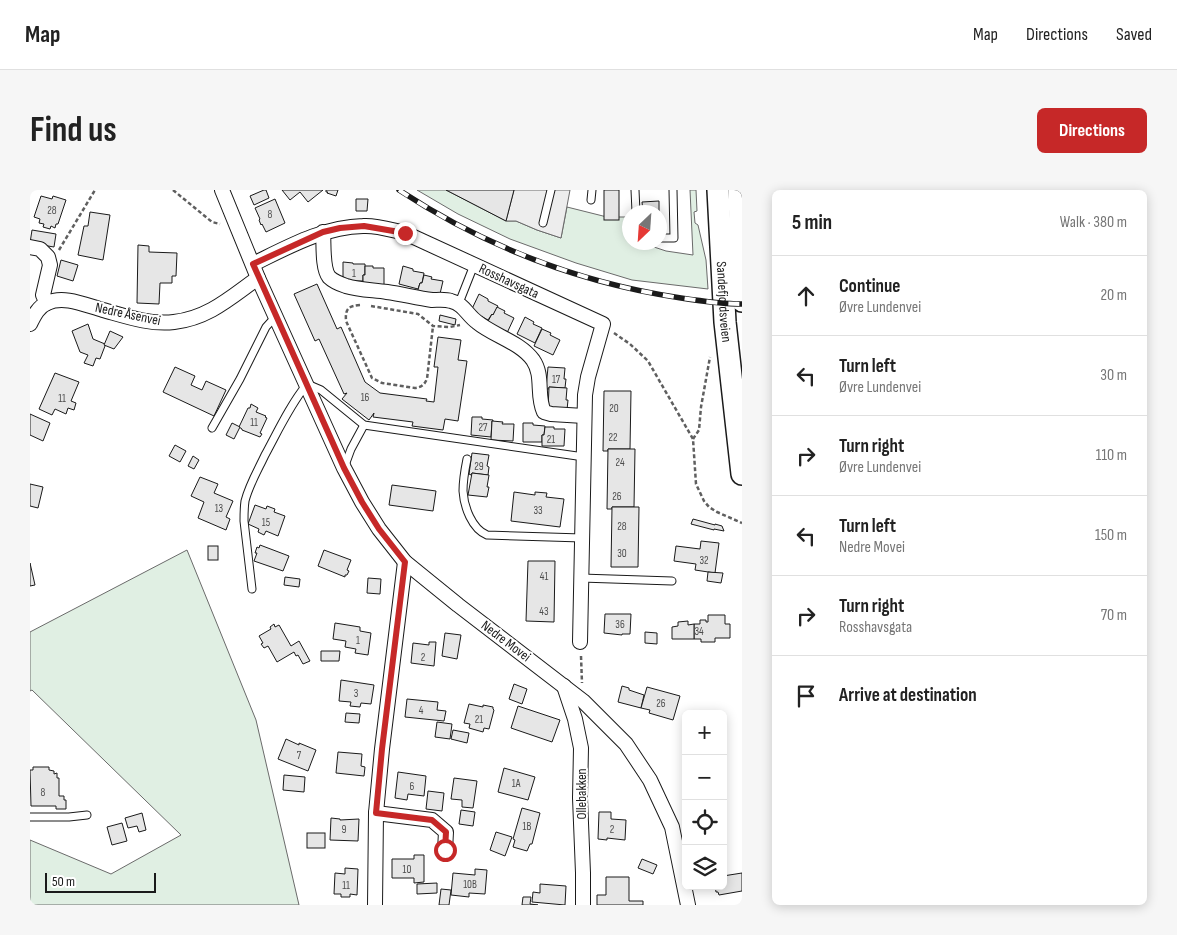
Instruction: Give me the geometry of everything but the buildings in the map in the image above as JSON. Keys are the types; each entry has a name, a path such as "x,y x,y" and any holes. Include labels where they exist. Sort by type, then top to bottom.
{"main road":[{"name":"Sandefjordsveien","path":"718,190 725,322 742,474"},
{"name":"Sandefjordsveien","path":"739,190 742,301"}],"street":[{"name":"Nedre Movei","path":"222,190 258,278 344,468 375,523 405,562 583,701 626,744 650,780 672,827 688,905"},
{"name":"Rosshavsgata","path":"253,264 323,232 364,226 384,228 405,233 603,324"},
{"path":"323,232 325,262 330,278 340,284 352,287 420,298 450,300 459,304 464,307 472,319 484,328 521,348 534,361 539,374 540,398 544,412 584,416"},
{"path":"30,247 40,249 48,257 50,264 43,295 47,303 38,309 30,324"},
{"name":"Nedre Åsenvei","path":"47,303 59,300 73,301 130,317 172,322 192,319 212,310 258,278"},
{"path":"580,642 585,395 588,377 603,324"},
{"path":"375,905 376,813 405,562"},
{"name":"Ollebakken","path":"563,685 575,719 581,748 580,798 583,905"},
{"path":"376,813 432,820 446,832 445,850"}],"lane":[{"path":"543,223 551,190"},
{"path":"591,200 592,190"},
{"path":"635,190 636,205"},
{"path":"667,238 674,238 673,190"},
{"path":"459,304 474,264"},
{"path":"212,428 240,380 266,326 276,316"},
{"path":"252,589 244,520 246,499 252,482 274,438 299,393 307,384 321,390 364,425 584,457"},
{"path":"344,468 364,425"},
{"path":"467,459 463,493 470,516 481,533 487,536 582,538"},
{"path":"581,578 672,580"},
{"path":"30,817 87,815"}],"path":[{"path":"50,264 94,190"},
{"path":"173,190 212,222 239,231"},
{"path":"362,304 347,310 346,320 372,378 382,383 414,388 424,385 427,379 432,326"},
{"path":"371,306 418,314 432,326 459,326 472,319"},
{"path":"603,324 630,344 648,361 693,439 696,484 704,501 717,512 742,523"},
{"path":"580,642 583,701"}],"green space":[{"path":"417,190 446,190 506,221 516,221 561,238 567,207 607,217 622,217 622,250 663,250 693,255 690,190 696,190 697,211 694,212 695,223 698,225 706,260 708,289 632,280 576,263 510,239 458,214"},
{"path":"187,550 256,720 299,905 30,905 30,840 111,874 181,835 32,690 30,691 30,632"}],"shaded area":[{"path":"514,190 570,190 561,238 516,221 506,221"}],"railway":[{"path":"399,190 431,210 499,245 570,272 606,283 643,291 681,298 742,304"}],"route":[{"path":"405,233 364,226 340,228 323,232 253,264 344,468 379,529 405,562 376,813 432,820 446,832 445,850"}]}
